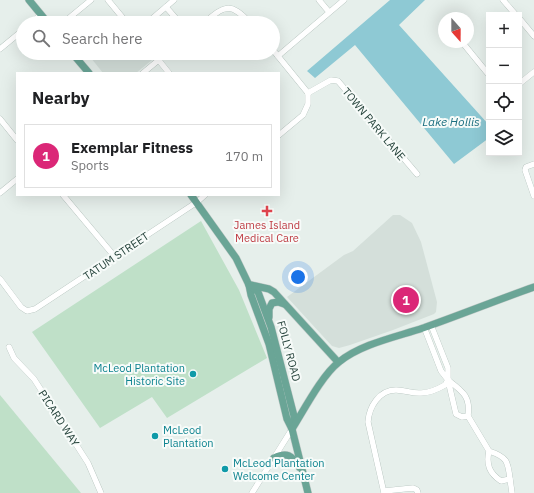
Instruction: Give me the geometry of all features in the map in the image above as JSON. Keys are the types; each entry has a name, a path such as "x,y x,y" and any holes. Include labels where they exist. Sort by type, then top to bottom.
{"main road":[{"path":"29,0 41,15"},
{"path":"78,60 88,72"},
{"name":"FOLLY ROAD","path":"192,196 236,258 249,285 251,295 269,344 287,419 292,429 308,493"},
{"path":"249,285 269,289 274,292 338,362"},
{"name":"FOLLY ROAD","path":"249,285 258,292 271,327 294,416 292,429"},
{"path":"292,429 320,383 338,362 350,354 534,287"},
{"path":"271,327 269,313 270,305 278,302 287,305"},
{"path":"274,458 281,454 291,456 303,472"}],"street":[{"path":"72,16 91,0"},
{"path":"108,0 121,16"},
{"path":"155,16 174,0"},
{"path":"319,0 329,12"},
{"path":"280,54 344,0"},
{"path":"503,0 513,12"},
{"path":"166,7 174,16"},
{"path":"212,16 217,12 228,8 235,9 244,16"},
{"path":"522,22 534,36"},
{"path":"0,49 16,36"},
{"path":"467,48 486,71"},
{"path":"280,58 308,93 308,104 303,115 280,135"},
{"path":"144,72 158,60 168,72"},
{"path":"522,82 534,72"},
{"name":"TOWN PARK LANE","path":"308,93 331,80 338,81 417,174"},
{"path":"0,119 16,139"},
{"path":"534,164 525,168 534,196"},
{"path":"0,193 16,180"},
{"path":"65,196 115,257"},
{"name":"TATUM STREET","path":"0,279 21,307 28,310 35,309 115,257 204,196"},
{"path":"428,326 441,371 448,380 461,390 467,398 469,405 468,416 489,451 505,458 508,465 512,493"},
{"name":"PICARD WAY","path":"9,347 14,358 34,379 88,463 101,493"},
{"path":"448,380 456,414 462,417 468,416"},
{"path":"418,493 417,490 413,488 384,492 368,422 368,414 370,408 377,399 390,391 396,390 422,393 445,385 448,380"},
{"path":"252,493 292,429"},
{"path":"489,451 487,460 491,471 501,481 510,479"}],"shaded area":[{"path":"93,60 152,60 137,72 102,72"},
{"path":"393,215 400,215 412,223 421,242 437,302 436,312 393,330 350,345 339,348 332,346 287,297 344,255 353,251"}],"green space":[{"path":"201,221 239,290 267,358 167,418 152,397 100,428 32,332"},
{"path":"0,395 81,493 0,493"}],"water":[{"name":"Lake Hollis","path":"390,0 425,0 399,25 486,122 486,140 454,164 355,45 315,78 307,71"}],"place":[{"name":"James Island Medical Care","path":"267,211"},
{"name":"Exemplar Fitness","path":"406,300"},
{"name":"McLeod Plantation Historic Site","path":"193,374"},
{"name":"McLeod Plantation","path":"155,436"},
{"name":"McLeod Plantation Welcome Center","path":"225,469"}]}
